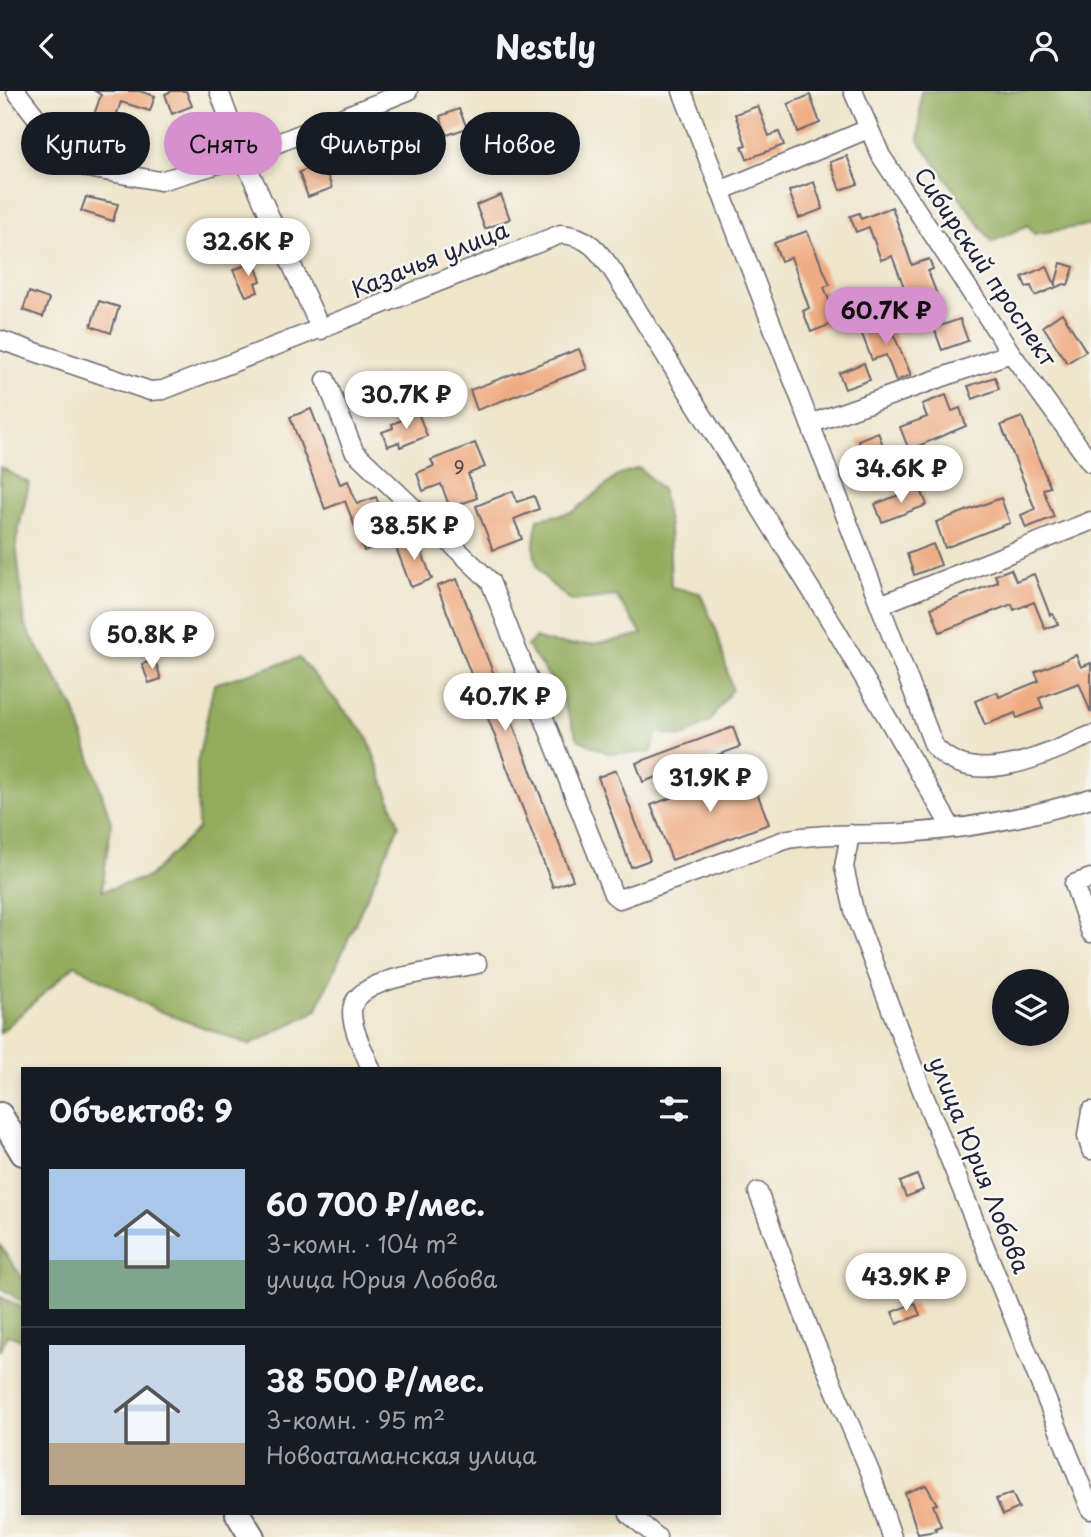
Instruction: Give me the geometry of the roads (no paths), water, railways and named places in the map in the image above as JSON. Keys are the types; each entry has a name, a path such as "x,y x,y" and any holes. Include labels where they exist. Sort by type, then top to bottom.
{"highway":[{"path":"0,1115 21,1150"},
{"path":"239,1515 252,1537"}],"street":[{"path":"16,91 64,153 88,168 160,181 181,175"},
{"path":"219,91 227,112"},
{"path":"282,141 408,91"},
{"path":"682,91 934,746 948,759 965,764 1004,767 1091,735"},
{"name":"Сибирский проспект","path":"853,91 881,156 1011,353 1091,463"},
{"path":"720,191 868,129"},
{"path":"251,175 321,330"},
{"name":"Казачья улица","path":"0,340 150,391 163,390 561,234 575,235 589,241 613,271 836,630 951,827"},
{"path":"810,424 1011,353"},
{"path":"326,380 355,451 490,581 612,894 619,899 788,839 907,833 1017,818 1091,799"},
{"path":"880,605 1091,521"},
{"name":"улица Юрия Лобова","path":"850,834 844,867 859,924 1091,1510"},
{"path":"1091,878 1074,884 1091,933"},
{"path":"370,1067 352,1011 357,997 373,985 396,978 477,964"},
{"path":"1089,1115 1087,1136 1091,1150"},
{"path":"758,1192 815,1342 871,1474 892,1537"},
{"path":"630,1515 657,1537"}]}
